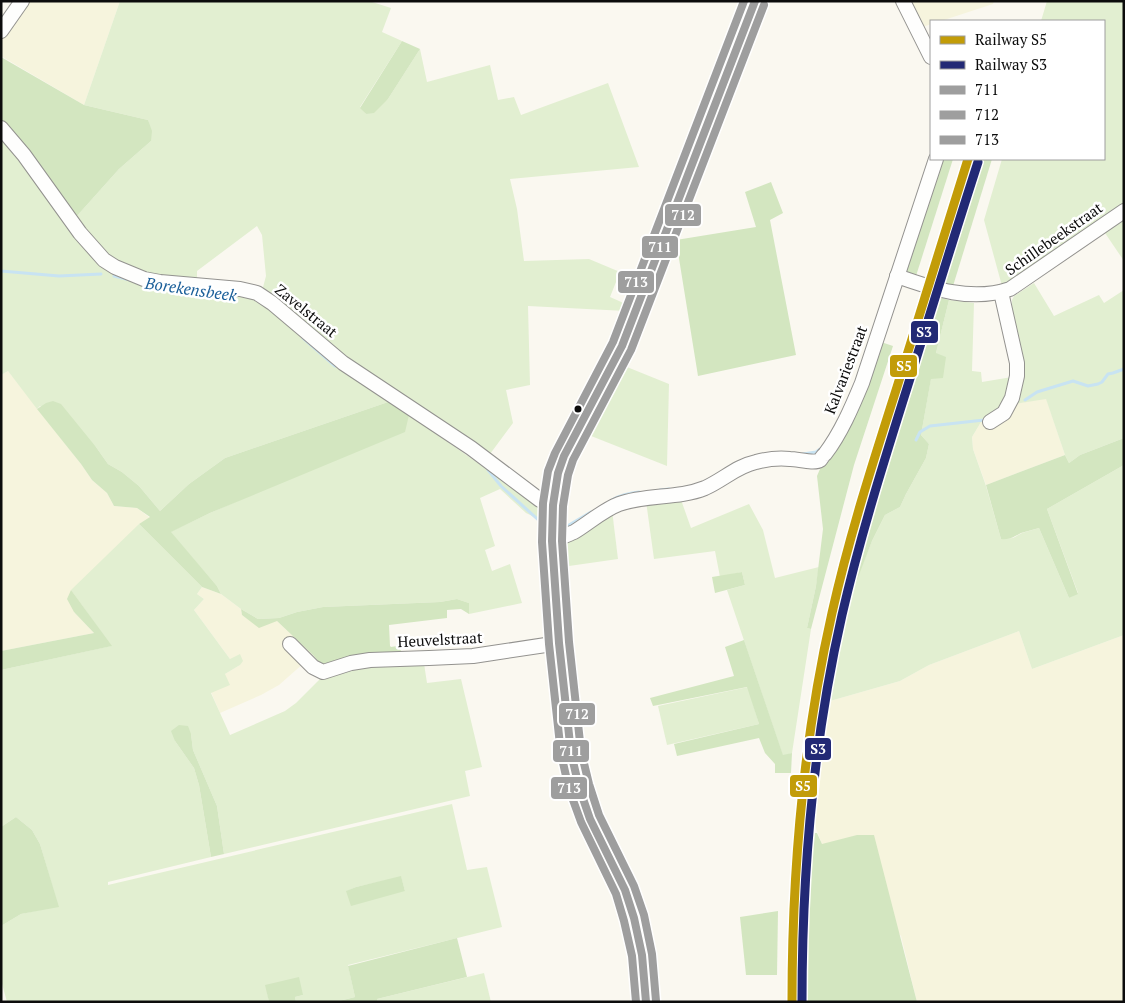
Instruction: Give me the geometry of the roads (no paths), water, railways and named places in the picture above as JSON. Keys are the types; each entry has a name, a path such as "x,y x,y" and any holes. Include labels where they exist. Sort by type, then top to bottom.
{"street":[{"path":"1,31 22,1"},
{"path":"646,1002 642,955 626,890 590,819 579,787 572,753 559,643 553,505 558,472 564,456 622,346 754,1"},
{"path":"904,1 930,55"},
{"name":"Zavelstraat","path":"1,128 24,155 80,234 104,260 144,279 240,289 257,293 272,303 343,363 471,448 540,500 553,505"},
{"name":"Kalvariestraat","path":"553,534 572,533 618,505 636,500 696,491 750,463 775,459 820,460 830,447 850,411 862,383 936,160"},
{"name":"Schillebeekstraat","path":"897,276 939,290 957,293 975,295 1001,292 1010,289 1124,211"},
{"name":"Schillebeekstraat","path":"990,422 1004,413 1012,398 1018,376 1017,363 1001,292"},
{"name":"Heuvelstraat","path":"290,644 313,667 323,672 351,663 370,660 473,656 559,643"}],"waterway":[{"name":"Borekensbeek","path":"1,271 59,276 101,274"},
{"name":"Borekensbeek","path":"114,276 130,280"},
{"name":"Borekensbeek","path":"303,338 335,366"},
{"name":"Borekensbeek","path":"1025,400 1037,392 1073,381 1088,386 1098,384 1108,374 1124,369"},
{"name":"Borekensbeek","path":"916,440 920,432 930,426 984,420"},
{"name":"Borekensbeek","path":"803,454 816,452 823,447"},
{"name":"Borekensbeek","path":"488,470 501,486 545,526"},
{"name":"Borekensbeek","path":"660,490 669,489"},
{"name":"Borekensbeek","path":"612,500 625,494 639,492"},
{"name":"Borekensbeek","path":"561,526 569,525 591,512"}],"rail line":[{"name":"S5","path":"792,1002 794,904 801,806 814,709 832,613 862,500 968,160"},
{"name":"S3","path":"802,1002 804,905 811,807 824,711 842,615 873,499 978,162"}]}
